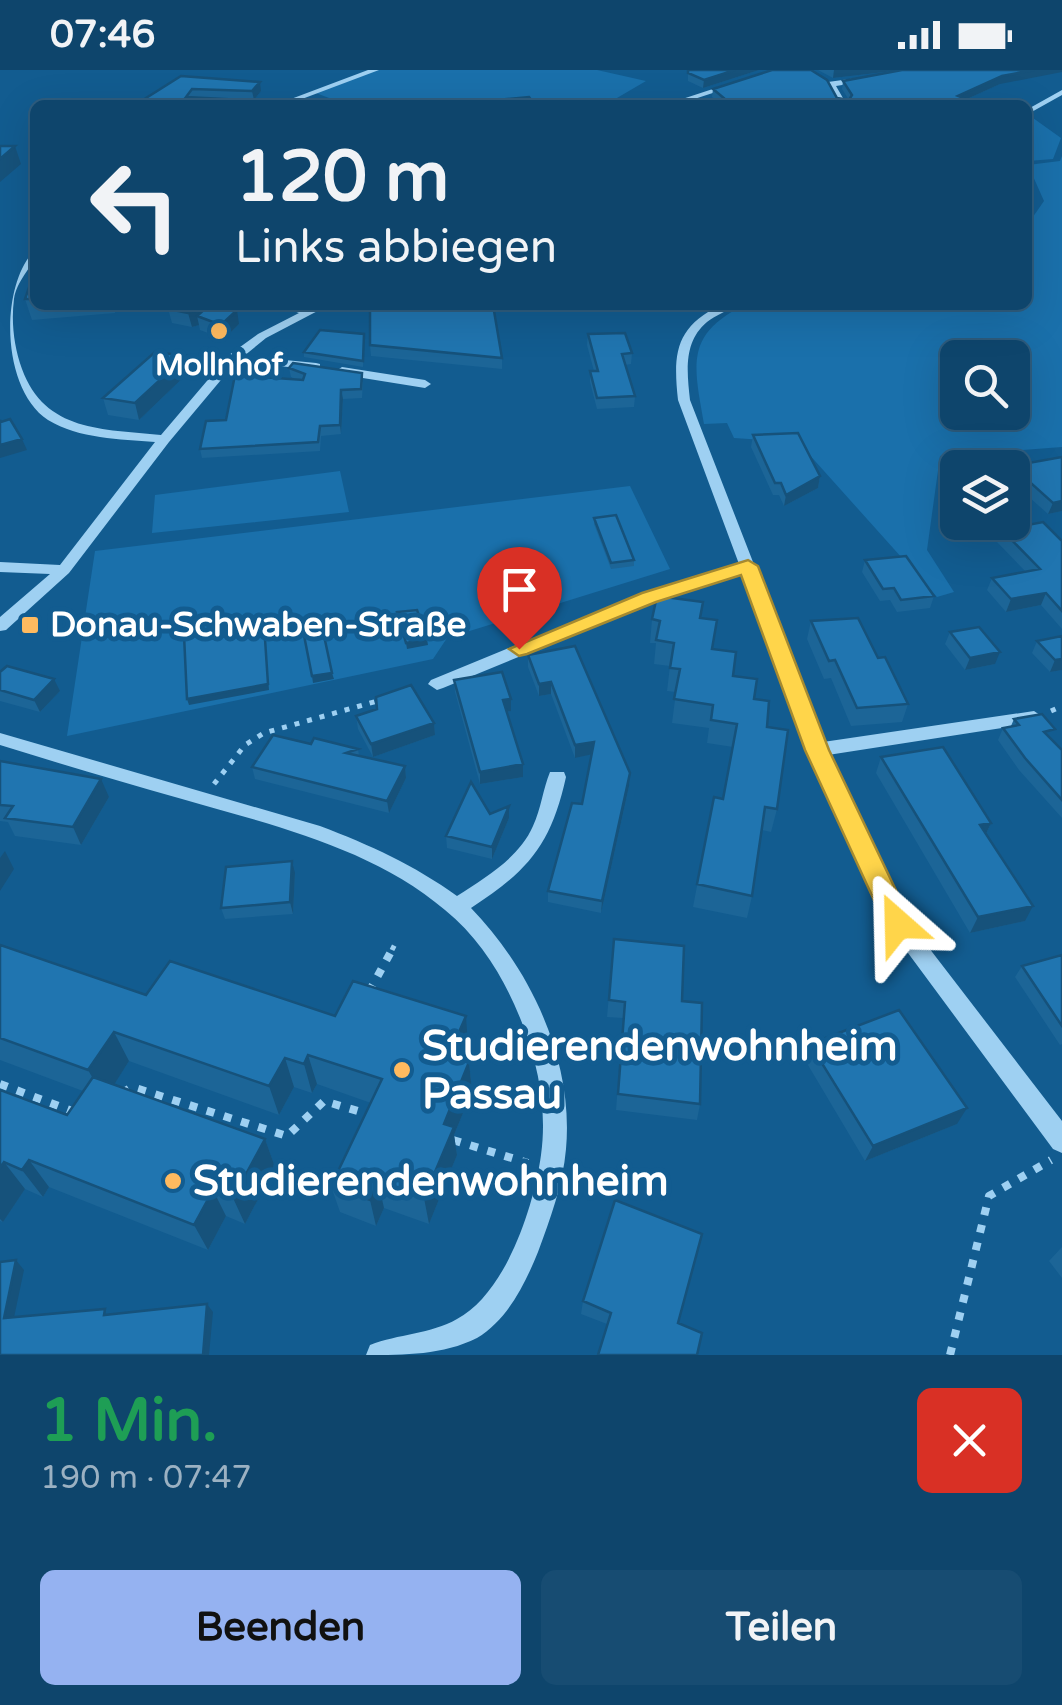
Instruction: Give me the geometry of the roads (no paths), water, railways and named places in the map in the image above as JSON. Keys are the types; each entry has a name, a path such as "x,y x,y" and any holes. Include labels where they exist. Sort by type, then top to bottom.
{"street":[{"path":"293,100 375,70"},
{"path":"682,100 779,70"},
{"path":"818,77 832,84 880,77"},
{"path":"832,84 840,100"},
{"path":"1032,110 1062,92"},
{"path":"698,94 706,100"},
{"path":"30,258 6,282 5,341 24,391 38,409 59,422 95,432 164,439"},
{"path":"302,310 309,312"},
{"path":"0,626 64,570 232,358 262,336 313,310"},
{"path":"716,310 684,340 680,372 696,439 817,750 898,924 1062,1142"},
{"path":"232,358 272,360 425,384"},
{"path":"437,684 649,598 748,566"},
{"path":"0,567 64,570"},
{"path":"817,750 1039,716"},
{"path":"0,739 324,832 387,858 458,906 504,960 530,1008 548,1071 557,1132 552,1170 517,1277 472,1327 380,1355"},
{"path":"458,906 508,873 534,847 550,819 557,778"}],"place":[{"name":"Mollnhof","path":"219,331"},
{"name":"Donau-Schwaben-Straße","path":"30,625"},
{"name":"Studierendenwohnheim Passau","path":"402,1070"},
{"name":"Studierendenwohnheim","path":"173,1181"}]}
